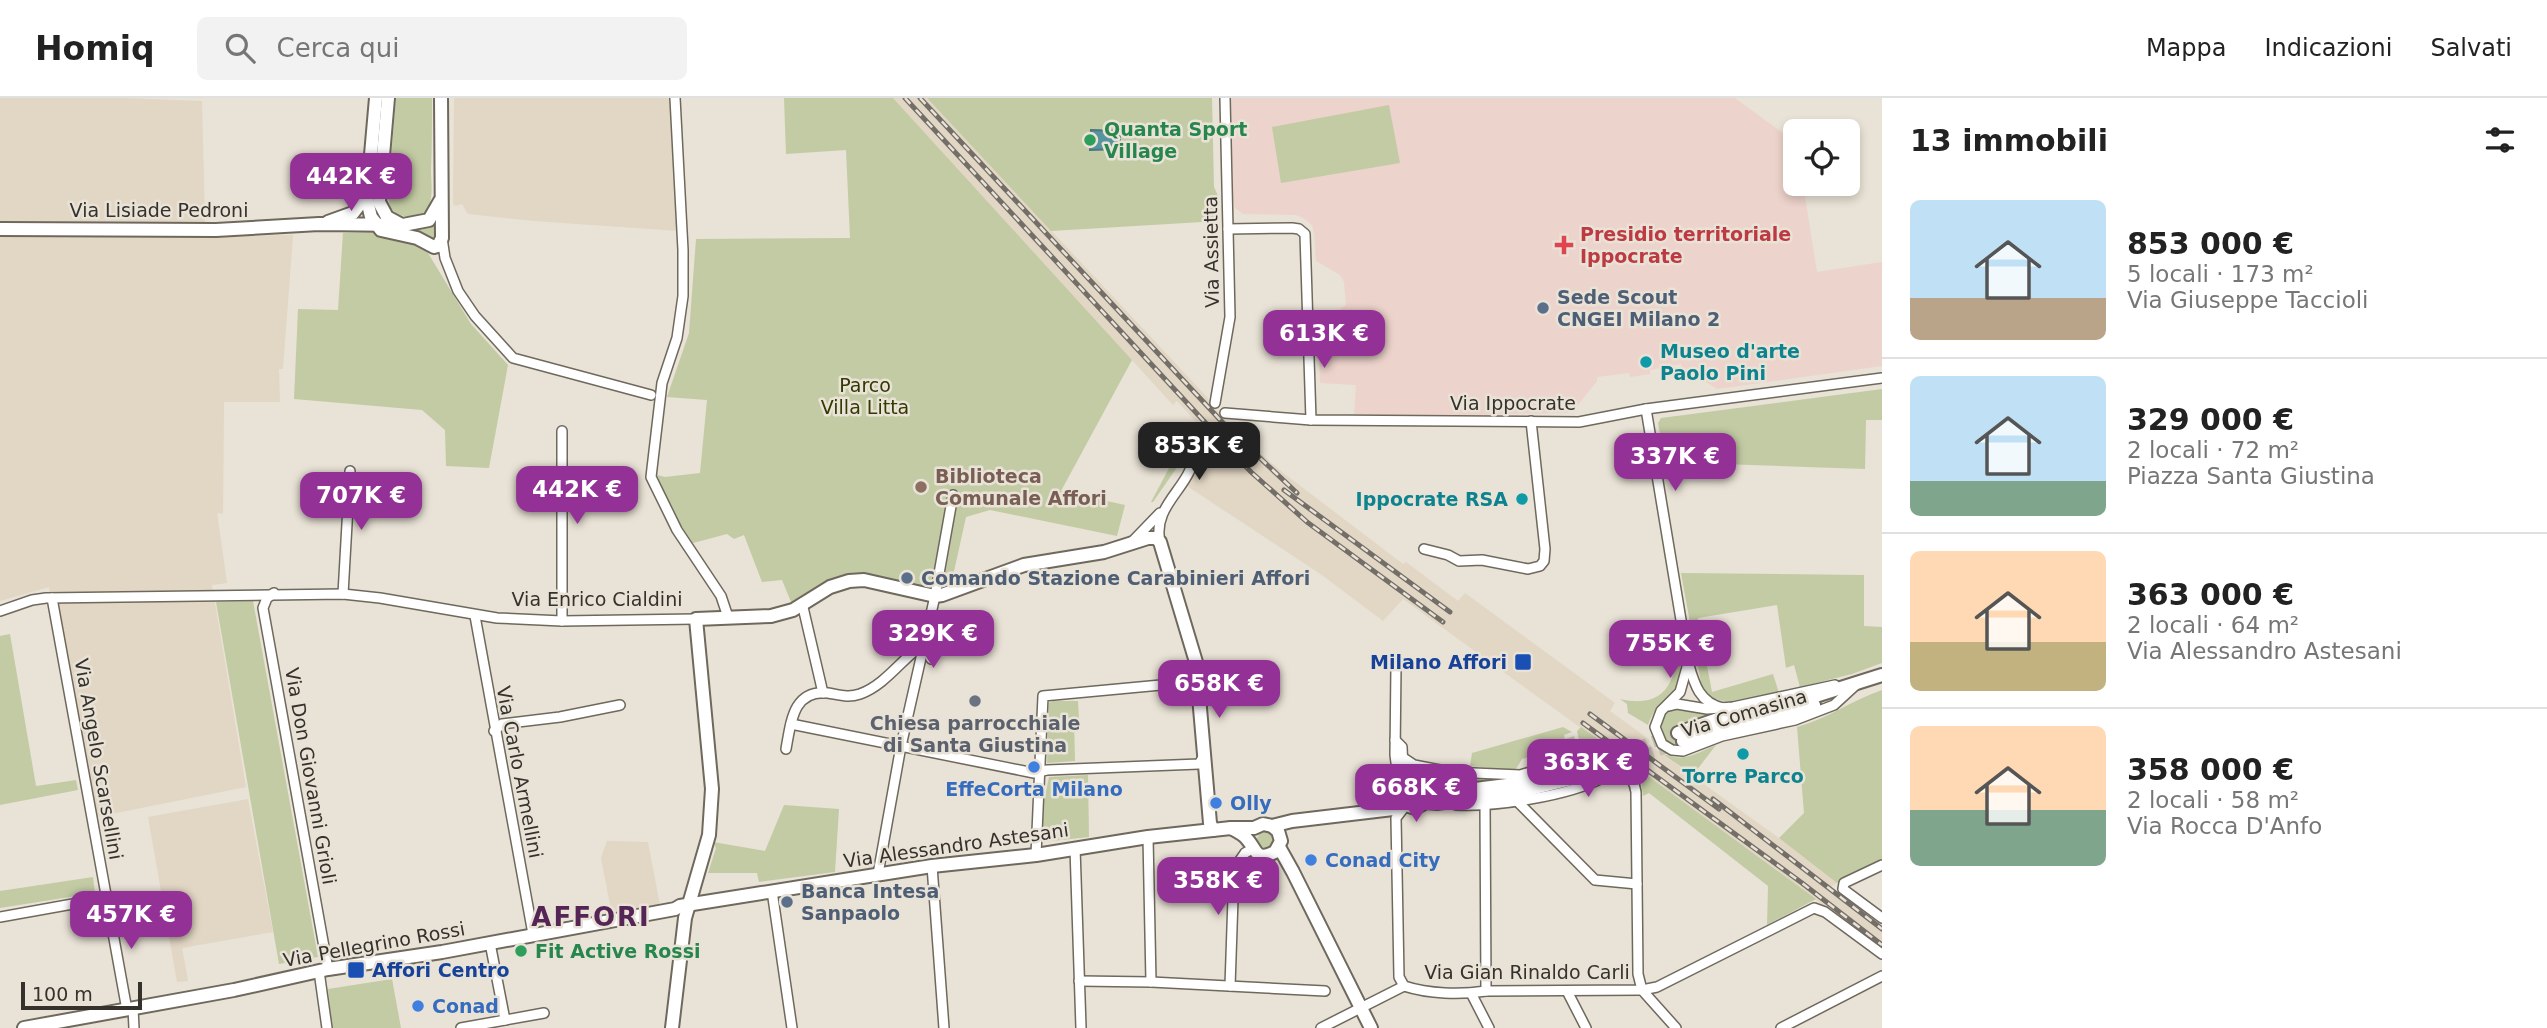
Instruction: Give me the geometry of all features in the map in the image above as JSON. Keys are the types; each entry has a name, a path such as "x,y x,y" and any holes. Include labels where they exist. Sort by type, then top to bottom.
{"street":[{"path":"376,98 367,208 375,226 429,220 440,201"},
{"path":"388,98 379,202 387,217 403,225"},
{"path":"441,98 442,232 445,258 458,291 484,326 513,358 651,395"},
{"path":"675,98 683,296 677,338 662,383 651,471 654,487 677,530 721,596 728,617"},
{"name":"Via Assietta","path":"1215,403 1230,317 1225,98"},
{"name":"Via Lisiade Pedroni","path":"319,225 353,213 368,193"},
{"path":"429,220 442,232"},
{"name":"Via Lisiade Pedroni","path":"0,229 216,230 319,225 375,226 388,233 417,237 434,247 438,246 442,232"},
{"path":"1228,229 1292,228 1300,229 1305,234 1311,420"},
{"name":"Via Ippocrate","path":"1226,413 1311,420 1579,422 1646,409 1882,377"},
{"path":"651,395 662,383"},
{"path":"651,395 658,411"},
{"path":"1646,409 1688,662 1702,697 1711,705 1723,708"},
{"path":"1424,550 1448,555 1459,562 1482,560 1528,569 1540,566 1544,561 1545,549 1531,421"},
{"path":"562,432 562,621"},
{"path":"1193,449 1192,465 1166,507 1158,526 1160,542 1190,640 1199,687 1210,824 1213,830"},
{"path":"343,594 349,471"},
{"path":"878,874 953,495"},
{"path":"1130,545 1166,507"},
{"path":"935,596 1024,565 1090,555 1150,538 1160,542"},
{"name":"Via Enrico Cialdini","path":"0,611 32,600 52,598 274,593 343,594 380,598 475,616 562,621 696,619 771,616 787,612 830,587 860,580 935,596"},
{"path":"263,608 267,598 274,593"},
{"path":"250,594 257,598 263,608"},
{"name":"Via Angelo Scarsellini","path":"52,598 106,898 134,1028"},
{"path":"803,603 823,693"},
{"name":"Via Don Giovanni Grioli","path":"263,608 324,970 327,1028"},
{"name":"Via Carlo Armellini","path":"475,616 533,934"},
{"path":"672,1028 688,905 712,817 712,789 696,619"},
{"path":"923,644 931,659"},
{"path":"786,749 799,702 810,694 823,693 844,697 860,694 879,683 923,644"},
{"path":"1669,706 1683,687 1688,662"},
{"path":"1396,666 1397,770 1415,795 1467,805 1516,800 1560,792 1598,780 1607,773 1608,761 1567,782 1518,792 1415,795"},
{"name":"Via Comasina","path":"1680,737 1808,707 1882,674"},
{"path":"1037,855 1043,696 1194,682 1199,687"},
{"name":"Via Comasina","path":"1858,683 1844,698 1822,710 1782,723 1722,736 1684,751 1667,748 1656,733 1658,716 1669,706 1677,704 1707,709 1723,708 1830,686 1858,683"},
{"path":"494,731 502,724 560,717 620,705"},
{"path":"791,724 937,751 1034,773 1199,764 1205,756"},
{"path":"1395,740 1402,747 1403,769 1415,795"},
{"path":"1402,757 1414,765 1451,772 1520,775 1590,754 1632,776 1635,783 1638,974 1642,990 1657,987 1798,915 1818,908 1882,954"},
{"path":"1230,828 1259,855 1296,821 1393,809 1451,772"},
{"name":"Via Gian Rinaldo Carli","path":"1404,986 1399,977 1396,818 1415,795"},
{"path":"1516,800 1595,880 1637,884"},
{"path":"1485,803 1486,991"},
{"name":"Via Alessandro Astesani","path":"688,905 932,866 1037,855 1213,830 1254,828 1263,824 1276,840"},
{"path":"1230,986 1234,869 1250,846 1254,828"},
{"path":"1148,838 1151,982"},
{"path":"1276,840 1371,1028"},
{"path":"1075,848 1081,1028"},
{"path":"1882,865 1844,883 1843,889 1882,918"},
{"path":"932,866 944,1028"},
{"path":"772,891 792,1028"},
{"path":"0,917 106,898"},
{"name":"Via Pellegrino Rossi","path":"24,1028 242,989 324,970 490,943 688,905"},
{"path":"490,943 505,1020"},
{"path":"1781,1028 1882,976"},
{"path":"1079,981 1325,990"},
{"name":"Via Gian Rinaldo Carli","path":"1321,1028 1404,986 1418,990 1471,993 1642,990 1676,1028"},
{"path":"1567,991 1586,1028"},
{"path":"1471,993 1489,1028"},
{"path":"461,1028 544,1013"}],"shaded area":[{"path":"0,98 202,101 205,222 203,237 293,235 283,369 279,369 280,402 224,402 223,514 217,513 227,583 212,585 246,787 96,817 49,587 0,601"},
{"path":"454,98 671,98 679,231 468,214 462,204 455,206 453,203"},
{"path":"893,98 927,98 1245,440 1282,472 1403,564 1406,562 1458,601 1465,593 1615,703 1610,711 1650,740 1648,744 1837,883 1831,887 1882,926 1882,950 1767,863 1403,599 1383,621 1322,575 1187,486 1210,450 1220,457 1224,453 1177,401 1173,405"},
{"name":"Presidio territoriale Ippocrate","path":"1231,98 1735,98 1783,133 1783,196 1805,196 1817,272 1882,262 1882,366 1717,389 1681,364 1650,370 1650,374 1630,377 1629,373 1597,377 1597,381 1574,410 1567,413 1354,417 1356,385 1320,383 1319,328 1321,323 1346,305 1344,282 1340,275 1316,261 1312,225 1303,218 1296,215 1243,214 1235,208"},
{"path":"248,799 273,932 182,948 188,981 177,982 148,817"},
{"path":"607,841 648,842 661,911 613,920 601,858"}],"green space":[{"path":"396,98 432,98 431,199 423,213 413,217 401,215 390,208 388,194"},
{"name":"Parco Villa Litta","path":"784,98 893,98 1132,360 1061,491 1125,505 1117,536 990,510 966,517 951,585 927,588 885,580 845,577 791,602 782,580 762,582 744,535 734,539 727,534 693,543 676,518 657,475 665,477 700,473 707,400 667,397 689,333 696,239 850,238 846,150 786,154"},
{"name":"Quanta Sport Village","path":"927,98 1212,98 1214,187 1219,198 1219,221 1051,231"},
{"path":"1389,105 1400,163 1281,183 1272,127"},
{"path":"430,224 440,231 434,242 397,232"},
{"path":"375,232 386,238 414,244 428,253 471,324 508,365 489,468 446,466 445,430 422,410 294,399 298,309 338,310 343,233"},
{"path":"1882,389 1882,420 1866,420 1865,469 1665,462 1658,423 1661,418"},
{"path":"1175,457 1180,458 1180,463 1151,502"},
{"path":"1681,573 1864,575 1864,626 1882,627 1882,663 1852,674 1800,687 1794,665 1786,668 1777,605 1698,618 1712,692 1773,674 1779,693 1735,702 1715,698 1707,693 1701,683"},
{"path":"253,601 318,957 279,964 216,602"},
{"path":"10,634 36,786 76,780 78,790 0,805 0,636"},
{"path":"1676,639 1679,682 1672,694 1655,711 1648,725 1628,713 1627,704 1620,699 1649,700 1667,688 1675,666"},
{"path":"1882,690 1882,859 1837,883 1779,838 1804,813 1797,727"},
{"path":"1078,701 1079,719 1074,720 1075,761 1047,763 1049,703"},
{"path":"1676,708 1734,711 1681,726 1686,745 1674,745 1666,740 1661,726 1667,712"},
{"path":"1563,727 1572,732 1564,735 1565,739 1574,736 1578,750 1537,761 1529,757 1522,759 1516,769 1512,770 1470,766 1472,753"},
{"path":"1581,727 1816,899 1767,925 1768,886 1649,793 1643,796 1641,780 1637,773 1608,751 1592,747 1581,749 1577,731"},
{"path":"1716,745 1693,775 1661,753 1683,757"},
{"path":"1088,775 1089,837 1043,842 1042,811 1049,777"},
{"path":"1462,776 1518,779 1457,787 1433,786 1430,782"},
{"path":"784,805 839,809 835,872 759,882 757,873 708,873 716,848 713,842 765,851"},
{"path":"1262,832 1268,832 1273,840 1271,846 1262,848 1257,843 1257,837"},
{"path":"93,877 95,893 0,908 0,891"},
{"path":"392,979 401,1028 332,1028 328,989"}],"water":[{"name":"Quanta Sport Village","path":"1091,130 1120,131 1120,149 1090,150"}],"tunnel":[{"path":"1602,760 1678,733"},
{"path":"1608,769 1683,741"}],"railway":[{"path":"905,98 1251,472 1307,522 1443,622"},
{"path":"920,98 1224,424 1297,493"},
{"path":"1284,490 1450,612"},
{"path":"1590,714 1719,809"},
{"path":"1583,723 1882,945"},
{"path":"1713,799 1882,929"}],"place":[{"name":"Quanta Sport Village","path":"1090,140"},
{"name":"Presidio territoriale Ippocrate","path":"1564,245"},
{"name":"Sede Scout CNGEI Milano 2","path":"1543,308"},
{"name":"Museo d'arte Paolo Pini","path":"1646,362"},
{"name":"Biblioteca Comunale Affori","path":"921,487"},
{"name":"Ippocrate RSA","path":"1522,499"},
{"name":"Comando Stazione Carabinieri Affori","path":"907,578"},
{"name":"Milano Affori","path":"1523,662"},
{"name":"Chiesa parrocchiale di Santa Giustina","path":"975,701"},
{"name":"Torre Parco","path":"1743,754"},
{"name":"EffeCorta Milano","path":"1034,767"},
{"name":"Olly","path":"1216,803"},
{"name":"Conad City","path":"1311,860"},
{"name":"Banca Intesa Sanpaolo","path":"787,902"},
{"name":"Fit Active Rossi","path":"521,951"},
{"name":"Affori Centro","path":"356,970"},
{"name":"Conad","path":"418,1006"}],"district":[{"name":"AFFORI","path":"591,917"}]}
